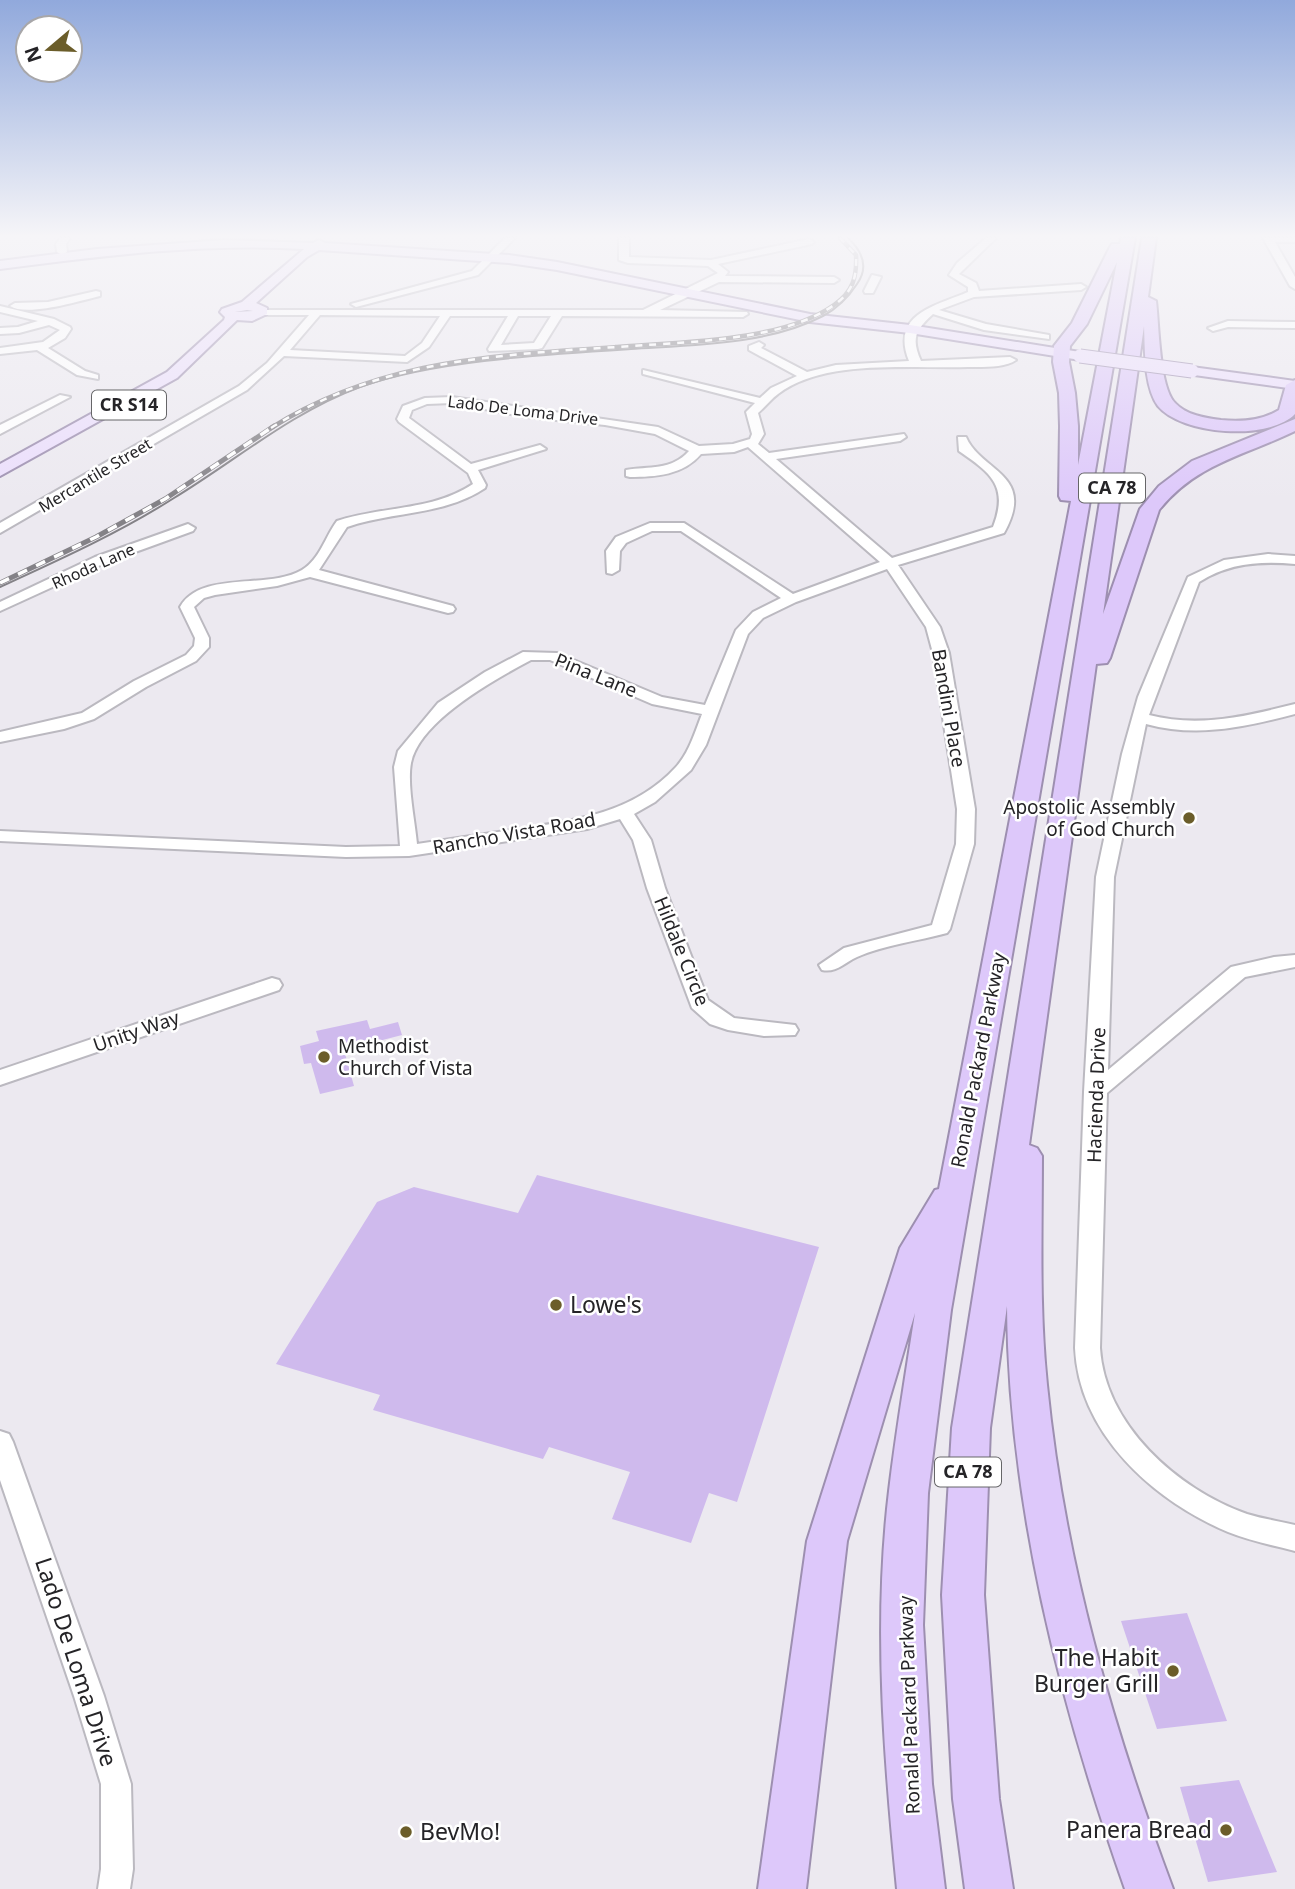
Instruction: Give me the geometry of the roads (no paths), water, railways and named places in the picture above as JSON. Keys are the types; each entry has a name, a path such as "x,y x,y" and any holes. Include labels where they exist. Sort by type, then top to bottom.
{"highway":[{"path":"1065,586 1069,438 1067,393 1071,355 1062,346 1076,326"},
{"name":"Ronald Packard Parkway","path":"921,1889 909,1784 902,1625 908,1493 933,1310 1111,326"},
{"name":"CA 78","path":"989,1889 976,1799 963,1595 971,1428 1136,326"},
{"path":"1153,326 1164,402 1186,416 1213,423 1264,424 1287,412 1294,385"},
{"path":"1080,710 1150,509 1161,494 1197,464 1295,424"},
{"path":"1026,1058 1028,1382 1041,1491 1059,1595 1091,1720 1123,1820 1149,1889"},
{"path":"782,1889 827,1541 917,1248 955,1187"}],"main road":[{"name":"CR S14","path":"0,471 172,375 227,326"},
{"name":"CR S14","path":"0,477 174,379 234,326"},
{"path":"884,326 1294,385"}],"street":[{"path":"0,331 32,326"},
{"path":"0,351 38,346 63,337 66,329 63,326"},
{"name":"Mercantile Street","path":"0,529 243,388 269,368 305,326"},
{"path":"282,353 407,359 421,349 437,326"},
{"path":"507,326 493,349 538,346 551,326"},
{"path":"913,326 908,344 917,366"},
{"path":"981,326 1045,337"},
{"path":"1213,328 1220,326"},
{"path":"760,345 753,348 806,376"},
{"path":"38,346 80,373 94,377"},
{"path":"630,473 670,469 684,463 697,450 719,450 750,443 758,434 752,412 760,401 783,386 806,376 863,366 987,364 1010,360"},
{"path":"648,372 760,401"},
{"path":"0,430 64,397"},
{"name":"Lado De Loma Drive","path":"470,468 403,419 407,408 425,401 452,400 527,413 605,421 658,430 697,450"},
{"path":"766,457 900,437"},
{"name":"Rancho Vista Road","path":"0,836 346,852 409,851 564,829 624,812 649,798 683,770 693,755 741,633 758,615 791,599 890,564 999,530 1006,515 1008,500 1002,480 996,471 963,448 962,440"},
{"name":"Bandini Place","path":"750,443 890,564 929,620 941,653 966,810 965,844 940,929 851,952 829,965"},
{"path":"0,737 64,724 88,716 191,658 202,643 188,609 194,597 206,592 286,579 309,572 324,557 342,524 374,513 421,508 460,499 480,485 470,468 540,449"},
{"path":"612,570 613,551 621,540 650,527 684,527 791,599"},
{"name":"Rhoda Lane","path":"0,607 100,560 188,528"},
{"name":"Hacienda Drive","path":"1295,560 1260,558 1215,566 1192,580 1146,697 1130,754 1105,877 1095,1092 1088,1357 1093,1384 1102,1406 1131,1449 1166,1481 1237,1523 1295,1538"},
{"path":"309,572 448,609"},
{"name":"Pina Lane","path":"409,851 402,767 406,751 444,706 482,680 528,655 552,656 658,701 710,711"},
{"path":"1140,718 1175,727 1211,727 1295,709"},
{"name":"Hildale Circle","path":"624,812 642,840 656,888 699,1003 708,1014 726,1023 750,1028 789,1030"},
{"path":"1095,1092 1238,972 1295,961"},
{"name":"Unity Way","path":"0,1077 272,985"},
{"name":"Lado De Loma Drive","path":"0,1442 82,1673 116,1784 117,1870 114,1889"}],"tram line":[{"path":"0,587 132,523 197,484 287,423 335,397 375,382 437,368 502,359 729,342 800,326"}],"railway":[{"path":"271,428 344,391 423,368 520,354 730,338 786,326"},
{"path":"0,583 96,537 165,499 271,428"}],"place":[{"name":"Apostolic Assembly of God Church","path":"1189,818"},
{"name":"Methodist Church of Vista","path":"324,1057"},
{"name":"Lowe's","path":"556,1305"},
{"name":"The Habit Burger Grill","path":"1173,1671"},
{"name":"Panera Bread","path":"1226,1830"},
{"name":"BevMo!","path":"406,1832"}]}
